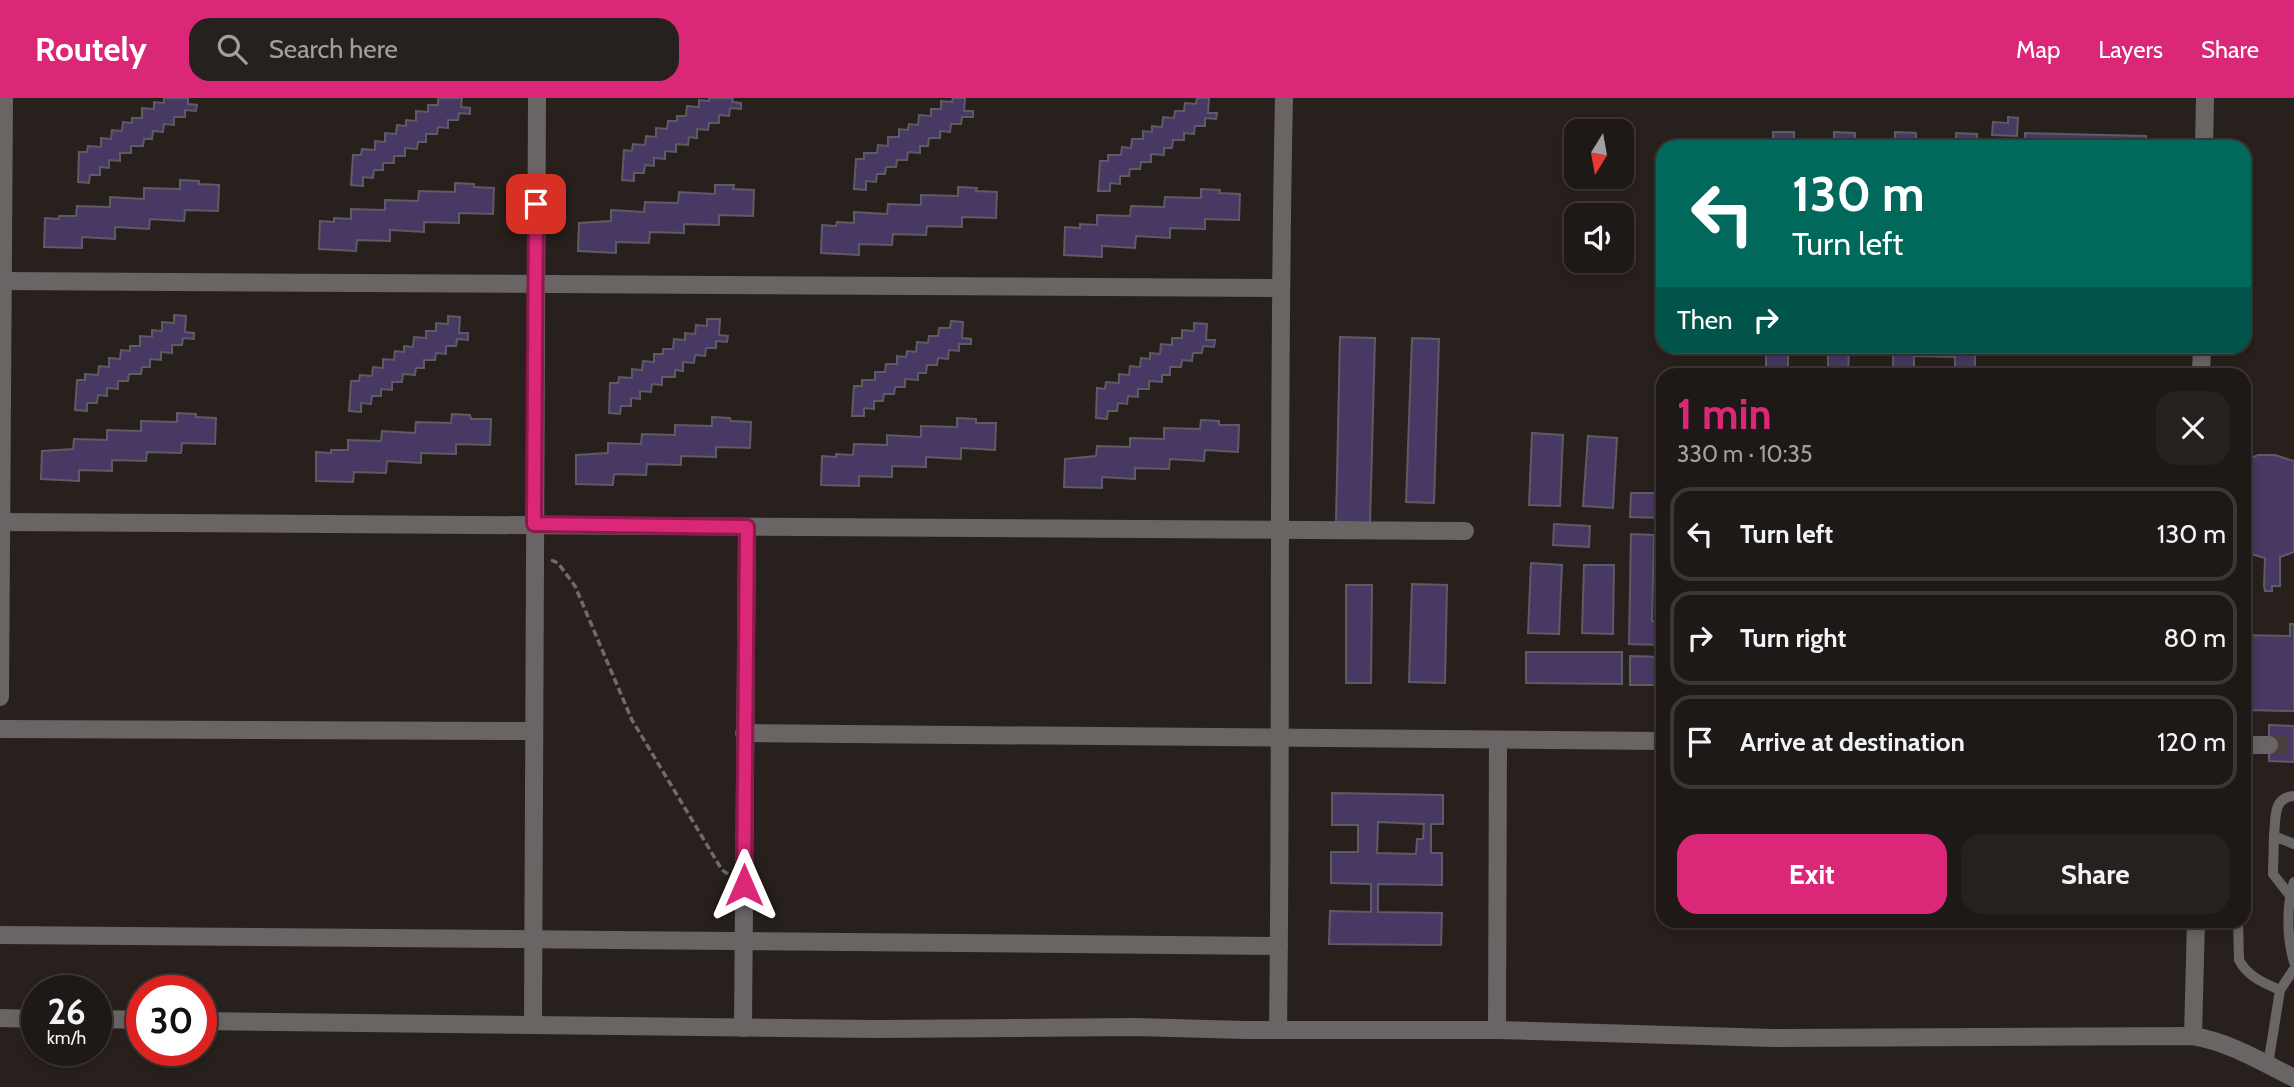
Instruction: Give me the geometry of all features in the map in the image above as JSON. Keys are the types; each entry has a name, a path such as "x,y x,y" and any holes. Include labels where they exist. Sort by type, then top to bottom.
{"street":[{"path":"0,696 4,98"},
{"path":"533,1025 537,98"},
{"path":"1278,1030 1282,532 1280,288 1284,98"},
{"path":"2204,140 2205,98"},
{"path":"1,281 1280,288"},
{"path":"1,522 534,524 1282,532 1465,531"},
{"path":"743,1028 747,527"},
{"path":"0,729 534,731"},
{"path":"744,733 1656,741"},
{"path":"1497,1030 1498,740"},
{"path":"2251,745 2269,745"},
{"path":"2193,1036 2196,928"},
{"path":"0,935 533,937 744,942 1279,946"},
{"path":"0,1018 21,1019"},
{"path":"217,1021 743,1028 1497,1030 1773,1038 2193,1036 2240,1051 2294,1078"}],"lane":[{"path":"2291,897 2273,874 2274,836 2277,805 2282,799 2294,796"},
{"path":"2274,836 2294,844"},
{"path":"2294,882 2290,938 2294,962"},
{"path":"2238,928 2239,960 2242,966 2255,978 2280,990"},
{"path":"2268,1065 2280,990 2294,969"}],"path":[{"path":"534,554 558,563 575,586 632,720 722,870 744,885"}],"building":[{"path":"164,98 188,98 188,104 197,105 196,111 185,110 185,117 174,117 174,125 164,124 163,132 153,131 152,139 144,139 143,146 131,146 131,153 120,153 120,161 109,160 109,168 100,167 100,175 90,175 89,183 78,182 79,152 87,152 88,146 101,147 101,138 111,139 112,130 122,131 123,122 132,123 132,118 142,118 142,108 154,109 154,102 164,103"},
{"path":"438,98 462,98 461,107 470,108 470,114 459,113 458,120 448,120 448,128 438,127 437,134 426,134 426,142 418,142 417,149 405,148 405,156 394,156 394,163 383,163 383,170 374,170 373,178 363,177 363,186 351,185 353,155 361,155 362,149 375,150 375,141 385,142 385,133 396,134 397,125 406,126 406,120 416,121 416,111 428,112 428,105 438,105"},
{"path":"709,98 733,98 732,102 741,103 741,109 730,108 729,116 719,115 719,123 709,123 708,130 697,129 697,138 689,137 688,145 676,144 676,152 665,151 665,159 654,158 654,166 645,165 644,173 634,173 634,181 622,180 624,150 632,151 633,144 645,145 646,136 656,137 656,128 667,129 668,121 677,121 677,116 686,116 687,106 699,107 699,100 709,101"},
{"path":"953,98 965,98 964,111 973,111 973,117 962,117 961,124 951,124 950,132 940,131 940,138 929,138 928,146 920,146 920,153 908,152 907,160 897,160 896,167 886,167 885,174 877,174 876,182 866,181 866,190 854,189 856,159 864,159 864,153 877,153 878,145 888,146 888,137 899,137 899,129 908,130 909,124 918,125 919,115 931,116 931,109 941,109 941,101 952,102"},
{"path":"1197,98 1209,98 1208,113 1217,113 1216,119 1205,118 1205,126 1195,126 1194,134 1184,133 1184,140 1173,140 1172,148 1164,148 1164,155 1151,154 1151,162 1141,162 1140,169 1130,169 1129,176 1120,176 1120,184 1110,183 1110,191 1098,191 1100,161 1108,161 1108,155 1121,155 1122,147 1131,148 1132,139 1143,139 1143,131 1152,132 1152,126 1162,127 1163,117 1174,118 1175,111 1184,111 1185,103 1196,104"},
{"path":"2008,117 2018,118 2017,136 1992,135 1993,122 2008,123"},
{"path":"1773,132 1794,132 1794,140 1773,140"},
{"path":"1834,132 1855,133 1855,140 1834,140"},
{"path":"1895,132 1916,133 1916,140 1895,140"},
{"path":"1956,133 1977,134 1977,140 1956,140"},
{"path":"2025,133 2146,136 2146,140 2025,140"},
{"path":"180,180 219,185 218,211 185,210 184,221 150,219 149,229 115,227 115,239 82,237 82,248 44,247 45,218 76,216 77,206 110,207 110,197 144,199 144,188 180,189"},
{"path":"455,183 494,188 493,214 459,213 459,223 424,222 424,232 390,230 390,241 357,240 356,251 319,249 320,221 351,219 351,209 385,210 385,200 418,201 419,191 455,192"},
{"path":"715,185 734,185 733,189 754,190 753,216 719,215 719,225 684,224 684,233 650,232 649,243 616,242 616,253 578,251 579,223 611,221 611,210 644,212 645,202 678,203 679,192 715,194"},
{"path":"958,187 997,192 996,218 962,217 962,227 927,226 926,235 893,234 892,245 859,244 859,255 821,253 822,225 854,223 854,212 887,214 888,204 921,205 921,195 958,196"},
{"path":"1201,189 1240,194 1239,220 1205,219 1205,229 1170,228 1170,238 1136,236 1135,248 1102,246 1102,257 1064,255 1065,227 1097,225 1097,215 1130,216 1131,206 1164,207 1165,197 1201,198"},
{"path":"174,315 186,316 185,332 194,333 194,339 183,338 182,345 172,345 172,353 161,352 161,360 150,359 150,367 142,367 141,374 129,374 128,381 118,381 118,389 107,388 107,396 98,395 97,403 87,403 87,411 75,410 77,380 85,380 85,374 98,375 99,366 109,367 109,358 120,359 121,350 130,351 130,346 140,346 140,336 152,337 152,330 162,331 162,322 174,323"},
{"path":"448,316 460,317 459,333 468,333 468,340 457,339 456,346 446,346 446,354 436,353 435,360 424,360 424,368 416,368 415,375 403,374 402,382 392,382 392,390 381,389 381,396 372,396 371,404 361,403 361,412 349,411 351,381 359,381 360,375 372,376 373,367 383,368 383,359 394,360 395,351 404,352 404,346 413,347 414,337 426,338 426,331 436,331 436,323 448,324"},
{"path":"707,319 720,319 719,335 728,336 727,342 716,341 716,348 706,348 705,356 695,355 694,363 683,362 683,371 675,370 675,377 662,377 662,385 652,384 651,392 640,391 640,399 631,398 631,406 621,406 620,414 609,413 610,383 618,383 619,377 632,378 632,369 642,370 643,361 654,362 654,354 663,354 663,349 673,349 674,339 685,340 685,333 695,334 696,325 707,326"},
{"path":"951,321 963,322 962,338 971,339 971,344 959,344 959,351 949,350 948,359 938,358 937,365 927,365 926,373 918,373 918,380 905,379 905,387 895,387 894,394 884,394 883,401 874,401 874,409 864,408 864,416 852,416 854,386 862,386 862,380 875,380 875,372 885,372 886,364 897,364 897,356 906,357 907,351 916,352 917,342 928,343 929,336 938,336 939,328 950,328"},
{"path":"1194,323 1207,324 1206,340 1215,340 1214,347 1203,346 1202,353 1193,353 1192,361 1182,360 1181,367 1170,367 1170,375 1162,375 1162,382 1149,381 1149,389 1138,389 1138,397 1128,396 1127,404 1118,403 1117,411 1108,411 1107,419 1096,418 1097,388 1105,389 1106,382 1119,383 1119,374 1129,375 1130,366 1140,367 1141,358 1150,359 1150,353 1160,354 1161,344 1172,345 1172,338 1182,338 1182,330 1194,331"},
{"path":"1340,337 1375,338 1370,523 1336,522"},
{"path":"1412,338 1439,339 1434,503 1406,502"},
{"path":"1766,354 1849,354 1848,368 1828,368 1828,355 1788,355 1788,368 1766,368"},
{"path":"1893,354 1975,354 1975,368 1955,368 1955,357 1914,356 1914,368 1893,368"},
{"path":"177,413 216,418 215,444 182,443 181,453 147,452 146,461 112,460 112,471 79,470 79,481 41,479 42,451 73,449 74,439 107,440 107,430 141,431 141,421 177,422"},
{"path":"452,414 470,415 471,419 491,419 490,445 456,444 456,454 421,453 421,463 387,461 386,473 354,472 353,482 316,481 316,452 348,450 348,440 381,441 382,431 415,433 416,422 451,423"},
{"path":"712,417 751,422 750,448 716,447 716,457 681,456 681,465 647,464 646,475 614,474 613,485 576,484 576,455 608,453 608,443 641,444 642,434 675,435 675,425 712,426"},
{"path":"957,418 976,419 976,423 996,423 995,450 961,448 961,459 926,457 926,467 892,466 892,477 859,476 859,486 821,485 822,456 853,455 854,444 887,445 887,435 921,437 921,426 957,427"},
{"path":"1201,420 1219,421 1219,425 1239,425 1238,452 1205,450 1204,461 1170,459 1169,469 1135,468 1135,479 1102,477 1102,488 1064,487 1065,459 1096,456 1097,446 1130,447 1130,438 1164,439 1164,428 1200,429"},
{"path":"1532,433 1563,435 1560,506 1529,505"},
{"path":"1588,436 1617,438 1613,508 1583,506"},
{"path":"2258,455 2275,455 2294,461 2294,552 2280,557 2280,586 2272,586 2272,591 2265,591 2265,558 2251,554 2251,458"},
{"path":"1631,493 1656,493 1656,518 1630,517"},
{"path":"1554,524 1590,526 1589,547 1553,545"},
{"path":"1631,534 1654,535 1652,621 1656,621 1656,645 1629,644"},
{"path":"1531,563 1562,565 1559,634 1528,633"},
{"path":"1584,565 1614,565 1613,634 1582,633"},
{"path":"1412,584 1447,585 1445,683 1409,682"},
{"path":"1346,585 1372,585 1371,683 1346,683"},
{"path":"2290,624 2294,624 2294,711 2251,710 2251,635 2290,636"},
{"path":"1526,652 1622,652 1622,684 1526,683"},
{"path":"1630,656 1656,657 1656,685 1630,685"},
{"path":"2269,725 2294,726 2294,762 2269,761"},
{"path":"1332,793 1443,795 1443,824 1431,824 1431,853 1442,853 1442,885 1378,884 1378,912 1442,913 1441,945 1329,944 1330,911 1371,912 1371,884 1331,883 1331,852 1358,852 1358,825 1332,825","holes":["1378,822 1424,824 1423,839 1417,839 1416,854 1377,853"]}],"tunnel":[{"path":"2269,745 2294,745"}],"route":[{"path":"536,204 534,524 747,527 744,885"}]}
